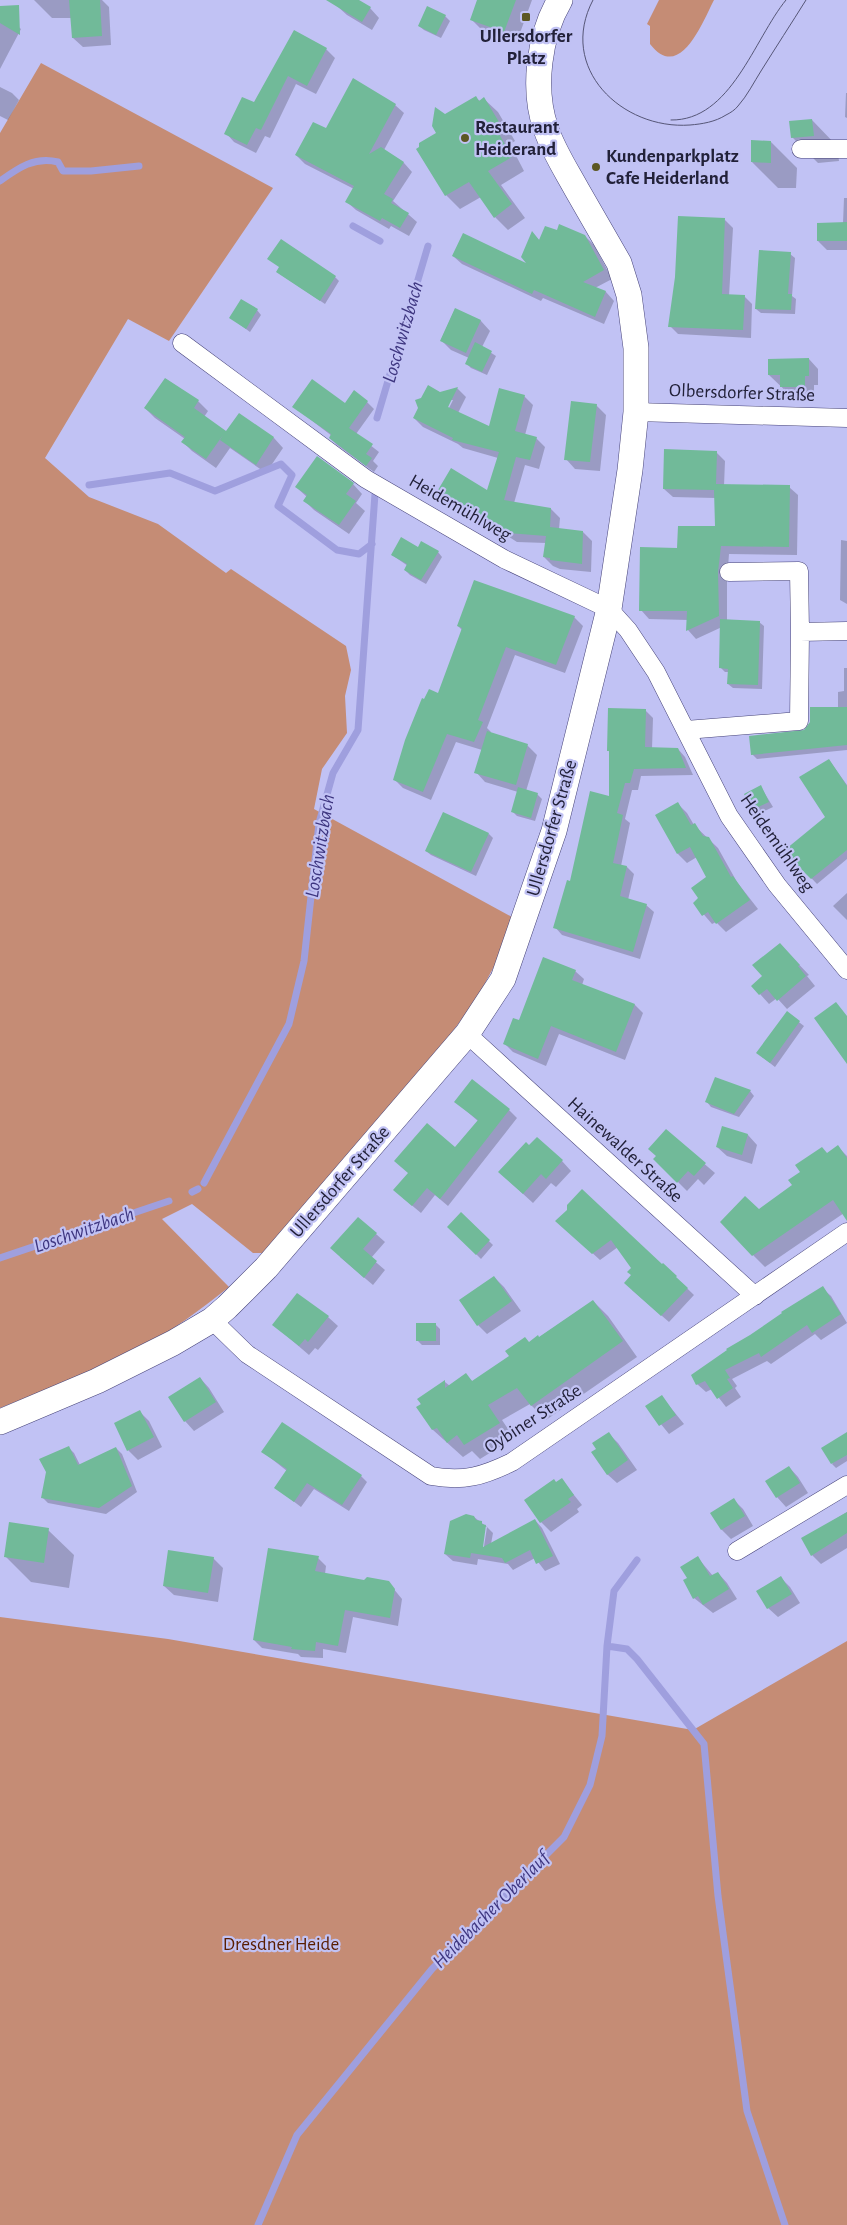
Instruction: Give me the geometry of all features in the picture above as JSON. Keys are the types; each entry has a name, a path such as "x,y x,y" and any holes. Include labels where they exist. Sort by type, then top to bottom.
{"main road":[{"name":"Ullersdorfer Straße","path":"0,1422 97,1381 174,1343 212,1320 248,1288 467,1034 503,979 551,840 609,609 630,470 636,412 636,348 629,294 624,277 619,263 561,162 543,120 539,98 542,49 554,6"}],"street":[{"path":"801,149 847,149"},
{"name":"Heidemühlweg","path":"182,343 366,479 504,559 609,609 628,630 656,672 729,816 777,885 847,970"},
{"name":"Olbersdorfer Straße","path":"636,412 847,418"},
{"path":"686,730 799,720 799,571 729,572"},
{"path":"800,632 847,631"},
{"name":"Hainewalder Straße","path":"467,1034 754,1296"},
{"name":"Oybiner Straße","path":"212,1320 247,1354 431,1476 464,1479 490,1472 512,1462 847,1232"},
{"path":"737,1551 847,1485"}],"green space":[{"path":"659,0 714,0 704,21 689,44 681,53 671,57 661,54 650,44 650,26 647,24"},
{"path":"41,63 273,188 169,341 128,319 45,458 89,497 158,524 226,573 231,569 346,646 351,670 345,696 347,733 322,769 314,809 512,917 499,957 476,1000 438,1051 323,1190 263,1253 253,1253 192,1204 162,1219 229,1287 175,1327 124,1357 0,1408 0,133"},
{"name":"Dresdner Heide","path":"0,1617 168,1639 693,1730 847,1641 847,2225 0,2225"}],"building":[{"path":"69,0 100,0 102,36 72,38"},
{"path":"326,0 359,0 371,7 362,22"},
{"path":"477,0 516,0 504,32 470,20"},
{"path":"19,5 20,35 0,23 0,6"},
{"path":"427,6 446,15 436,35 418,26"},
{"path":"294,30 327,48 307,86 288,76 261,130 256,128 247,145 224,134 242,97 254,102"},
{"path":"353,78 396,104 369,154 381,147 404,162 384,194 393,199 391,203 409,213 400,228 382,218 380,221 345,202 354,186 295,155 313,122 326,128"},
{"name":"Restaurant Heiderand","path":"476,96 479,101 484,97 502,127 497,130 512,157 488,171 512,204 494,218 469,182 445,196 416,149 419,147 419,143 436,133 432,126 435,107 445,114"},
{"path":"812,119 814,136 791,138 789,121"},
{"path":"751,140 771,141 771,163 751,162"},
{"path":"678,216 725,218 722,294 745,295 743,330 668,327 675,277"},
{"path":"847,222 847,241 817,241 817,223"},
{"path":"559,224 585,235 604,270 583,282 606,291 595,317 534,290 532,294 452,256 463,233 526,263 521,257 532,231 539,240 545,226 557,230"},
{"path":"281,239 336,276 320,301 276,272 279,267 267,259"},
{"path":"759,250 791,252 788,294 792,294 791,310 755,309"},
{"path":"241,299 258,309 246,329 229,318"},
{"path":"455,308 481,320 466,353 440,341"},
{"path":"475,342 492,351 482,372 465,364"},
{"path":"809,358 809,376 805,376 805,387 780,387 780,375 768,375 768,359"},
{"path":"165,378 199,400 194,408 226,431 239,413 274,437 256,465 220,440 223,435 206,459 181,442 185,437 144,408"},
{"path":"312,379 345,403 354,390 368,401 349,428 373,444 366,454 372,458 366,466 329,438 331,434 292,407"},
{"path":"428,385 440,392 458,387 448,407 489,426 499,388 525,395 515,431 537,437 530,460 516,457 504,500 551,508 550,527 583,531 582,564 550,560 550,558 543,557 546,536 507,533 438,490 451,468 487,490 499,452 452,440 453,438 413,418 418,408 415,400 421,398"},
{"path":"571,401 597,404 590,462 564,460"},
{"path":"664,449 717,451 716,484 790,485 789,547 721,546 718,572 719,616 686,631 687,611 639,611 640,547 677,548 678,526 715,526 714,490 663,489"},
{"path":"317,456 354,483 346,494 356,501 339,525 303,501 307,495 295,487"},
{"path":"401,537 418,547 421,541 439,551 421,580 404,570 407,564 391,555"},
{"path":"474,580 575,616 556,665 506,647 478,720 483,722 474,742 447,734 423,792 393,780 405,740 422,698 424,699 429,689 438,693 462,628 457,626"},
{"path":"720,619 760,621 758,685 727,684 728,669 719,668"},
{"path":"810,707 847,707 847,745 751,755 749,736 804,730 810,722"},
{"path":"608,708 646,709 645,747 678,748 686,768 634,769 630,783 625,783 617,813 623,815 613,863 627,866 620,896 647,904 633,952 553,928 567,880 570,881 590,791 609,796"},
{"path":"487,731 528,744 516,785 474,773"},
{"path":"829,759 847,786 847,850 811,879 791,859 793,857 786,849 825,817 799,777"},
{"path":"761,785 769,802 752,810 744,794"},
{"path":"518,787 538,793 531,818 511,812"},
{"path":"678,802 691,825 695,823 703,836 709,837 731,877 733,876 750,900 716,924 708,912 702,916 693,903 698,898 691,888 706,877 690,847 677,854 655,815"},
{"path":"443,812 489,833 471,872 425,851"},
{"path":"780,943 800,965 798,966 806,976 777,1001 767,989 759,995 751,986 762,976 752,965"},
{"path":"543,957 576,970 572,980 635,1004 616,1052 551,1026 538,1059 503,1044 513,1018 519,1020"},
{"path":"836,1002 847,1016 847,1064 814,1018"},
{"path":"787,1011 800,1021 770,1063 756,1053"},
{"path":"715,1077 751,1090 734,1114 705,1102"},
{"path":"472,1079 510,1109 440,1199 427,1188 412,1206 393,1190 408,1173 394,1161 427,1123 455,1147 478,1120 454,1102"},
{"path":"722,1126 748,1134 742,1155 716,1147"},
{"path":"666,1129 706,1163 694,1176 688,1171 677,1183 653,1159 656,1156 648,1149"},
{"path":"537,1137 563,1160 546,1179 541,1174 523,1194 498,1172 526,1142 529,1145"},
{"path":"838,1145 847,1158 847,1221 833,1200 752,1256 720,1222 745,1196 759,1209 792,1185 788,1180 800,1172 795,1165 822,1147 827,1153"},
{"path":"582,1189 688,1288 661,1316 624,1283 631,1275 627,1272 631,1268 611,1240 592,1254 555,1221 567,1210 567,1205"},
{"path":"461,1212 490,1240 476,1255 447,1227"},
{"path":"358,1217 377,1233 363,1249 377,1261 364,1278 330,1248"},
{"path":"494,1276 512,1301 477,1326 459,1300"},
{"path":"823,1286 841,1314 812,1333 807,1325 761,1357 759,1353 725,1370 730,1378 727,1379 733,1388 717,1399 705,1381 696,1385 691,1375 726,1349"},
{"path":"297,1293 329,1316 308,1342 305,1339 299,1346 272,1325"},
{"path":"593,1300 623,1341 531,1406 517,1388 488,1405 500,1423 464,1445 457,1435 447,1443 437,1428 432,1430 416,1407 421,1404 417,1399 445,1380 445,1388 466,1373 472,1381 509,1356 505,1351 525,1337 529,1342 538,1335 539,1337"},
{"path":"416,1323 436,1323 436,1341 416,1341"},
{"path":"200,1377 216,1402 184,1422 168,1397"},
{"path":"662,1395 676,1415 659,1426 645,1406"},
{"path":"140,1410 154,1437 127,1451 114,1423"},
{"path":"282,1422 362,1475 342,1505 307,1483 294,1502 274,1488 287,1469 261,1452"},
{"path":"609,1432 628,1460 607,1475 591,1452 596,1449 592,1443"},
{"path":"847,1432 847,1455 831,1464 821,1448"},
{"path":"69,1446 78,1465 116,1447 132,1486 99,1508 41,1498 46,1472 39,1459"},
{"path":"789,1466 800,1483 776,1498 765,1481"},
{"path":"562,1478 574,1495 568,1499 571,1502 540,1523 524,1500 554,1479 556,1482"},
{"path":"734,1498 745,1516 721,1530 710,1513"},
{"path":"847,1512 847,1533 811,1556 801,1538"},
{"path":"466,1514 474,1516 476,1520 482,1521 482,1524 486,1525 483,1547 535,1519 553,1556 536,1564 530,1550 505,1563 502,1558 471,1553 470,1558 444,1554 450,1521"},
{"path":"9,1522 49,1528 44,1563 4,1557"},
{"path":"268,1548 319,1556 315,1571 364,1580 367,1577 389,1581 395,1589 390,1618 345,1610 338,1646 316,1642 315,1651 291,1649 292,1647 253,1640"},
{"path":"168,1550 214,1557 208,1593 163,1586"},
{"path":"698,1556 710,1576 718,1572 729,1589 703,1605 698,1596 693,1599 683,1580 687,1578 680,1567"},
{"path":"781,1576 792,1594 767,1609 756,1591"}],"waterway":[{"path":"0,181 27,164 42,161 58,162 63,171 91,171 139,166"},
{"path":"353,226 380,241"},
{"name":"Loschwitzbach","path":"377,418 428,246"},
{"path":"89,485 170,473 215,491 281,464 292,475 278,506 337,550 359,554 372,544"},
{"name":"Loschwitzbach","path":"204,1183 289,1024 304,961 319,823 333,773 358,730 375,494"},
{"name":"Loschwitzbach","path":"192,1192 198,1189"},
{"name":"Loschwitzbach","path":"0,1258 169,1201"},
{"name":"Heidebacher Oberlauf","path":"258,2225 297,2135 432,1969 564,1837 590,1785 602,1736 607,1646 614,1591 637,1560"},
{"path":"607,1646 627,1649 637,1659 704,1744 718,1896 747,2111 785,2225"}],"tram line":[{"path":"593,0 584,25 583,49 590,71 603,90 620,106 641,117 665,124 690,125 717,119 737,107 806,0"},
{"path":"671,120 692,117 710,107 725,93 739,75 774,16 786,0"}],"place":[{"name":"Ullersdorfer Platz","path":"526,17"},
{"name":"Restaurant Heiderand","path":"465,138"},
{"name":"Kundenparkplatz Cafe Heiderland","path":"596,167"}]}
